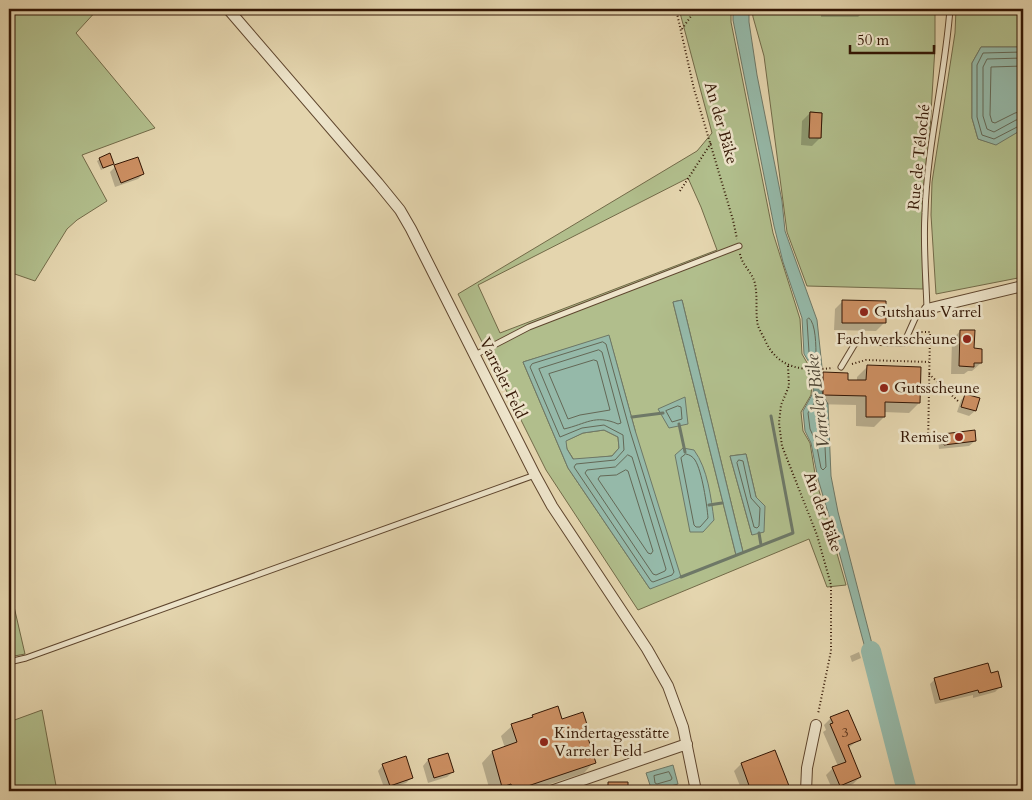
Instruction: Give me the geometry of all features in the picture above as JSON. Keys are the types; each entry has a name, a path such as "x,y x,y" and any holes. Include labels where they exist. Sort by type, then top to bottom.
{"street":[{"name":"Varreler Feld","path":"228,9 400,210 552,506 647,649 668,686 683,727 696,791"},
{"path":"926,309 1023,286"},
{"path":"806,791 807,768 816,725"},
{"path":"551,791 687,744"}],"lane":[{"name":"Rue de Téloché","path":"926,309 924,213 934,122 950,9"},
{"path":"476,355 530,327 739,246"},
{"path":"841,367 856,342 904,343 917,314 926,309"},
{"path":"9,662 26,658 535,475"}],"path":[{"name":"An der Bäke","path":"676,9 694,88 739,246"},
{"path":"682,30 696,9"},
{"path":"680,191 711,143"},
{"path":"741,259 750,271 755,283 758,326 768,348 774,356 788,366 823,369 841,367 866,360 929,362"},
{"path":"915,332 930,332 928,446"},
{"name":"An der Bäke","path":"788,366 789,386 781,405 782,446 817,535 831,585 831,652 816,725"},
{"path":"929,374 958,401"}],"green space":[{"path":"9,9 98,9 76,33 155,128 82,155 107,201 77,220 67,229 35,281 9,272"},
{"path":"679,9 731,9 731,22 773,233 800,319 802,354 813,373 811,395 801,412 803,431 810,443 816,480 846,585 827,587 809,539 638,610 546,470 458,294 697,151 712,133","holes":["688,178 717,250 500,333 478,285","682,300 743,552 736,555 673,302","609,336 635,430 650,589 568,468 523,362","746,454 756,497 752,535 730,456"]},
{"path":"752,9 826,9 826,12 831,13 864,12 864,9 935,9 935,47 923,215 923,289 807,286 787,232 764,56","holes":["810,112 822,113 821,138 809,137"]},
{"path":"956,9 1023,9 1023,47 981,47 972,63 972,118 978,139 995,144 1023,129 1023,277 936,294 931,215 932,182 955,33"},
{"path":"604,430 618,437 619,448 612,456 574,460 567,449 565,441 583,433"},
{"path":"9,585 25,654 9,657"},
{"path":"42,710 57,791 9,791 9,722"}],"water":[{"path":"733,9 749,9 749,22 757,75 782,201 785,231 817,320 822,367 820,376 821,386 828,404 831,476 838,512 878,667 877,676 871,670 818,479 811,443 805,431 803,411 813,393 815,372 804,354 802,318 783,262 774,226 733,20"},
{"path":"981,47 1023,47 1023,129 996,145 978,139 972,118 972,63"},
{"path":"682,300 743,552 736,555 673,302"},
{"path":"609,335 635,430 681,577 650,589 568,468 523,362","holes":["604,430 618,437 619,448 612,456 573,459 567,449 566,441 583,433"]},
{"path":"685,397 688,424 669,428 658,409"},
{"path":"683,448 694,450 703,466 708,484 714,520 703,532 690,532 675,455"},
{"path":"746,454 756,497 765,506 764,532 752,535 730,456"},
{"path":"673,765 678,784 652,791 646,773"}],"building":[{"path":"810,112 822,113 821,138 809,138"},
{"path":"110,153 114,164 103,168 99,158"},
{"path":"138,157 144,174 121,183 114,165"},
{"name":"Gutshaus Varrel","path":"842,300 886,301 886,323 842,323"},
{"name":"Fachwerkscheune","path":"960,330 975,330 974,348 982,349 982,363 974,363 974,367 959,366"},
{"name":"Gutsscheune","path":"867,365 921,367 920,403 885,402 885,417 866,417 866,396 823,395 823,372 848,373 848,380 866,380"},
{"path":"965,394 980,398 976,411 961,407"},
{"name":"Remise","path":"975,430 976,441 944,445 943,434"},
{"path":"988,663 991,673 998,671 1002,687 979,693 978,690 940,700 934,678"},
{"path":"558,706 562,719 583,712 591,737 588,738 596,763 513,791 511,784 502,787 492,751 517,742 511,724"},
{"path":"848,710 861,740 848,745 861,777 840,786 832,767 846,762 830,724 833,723 830,717"},
{"path":"775,750 791,791 751,791 741,763"},
{"path":"448,753 454,772 434,778 428,759"},
{"path":"406,756 413,778 390,786 382,764"},
{"path":"608,782 628,782 628,791 608,791"}],"waterway":[{"path":"632,417 663,413"},
{"path":"681,577 793,533 771,416"},
{"path":"679,424 685,452"},
{"path":"709,505 722,503"},
{"path":"759,533 761,545"},
{"name":"Varreler Bäke","path":"871,651 907,791"}],"place":[{"name":"Gutshaus Varrel","path":"864,312"},
{"name":"Fachwerkscheune","path":"967,339"},
{"name":"Gutsscheune","path":"884,388"},
{"name":"Remise","path":"959,437"},
{"name":"Kindertagesstätte Varreler Feld","path":"544,742"}]}
